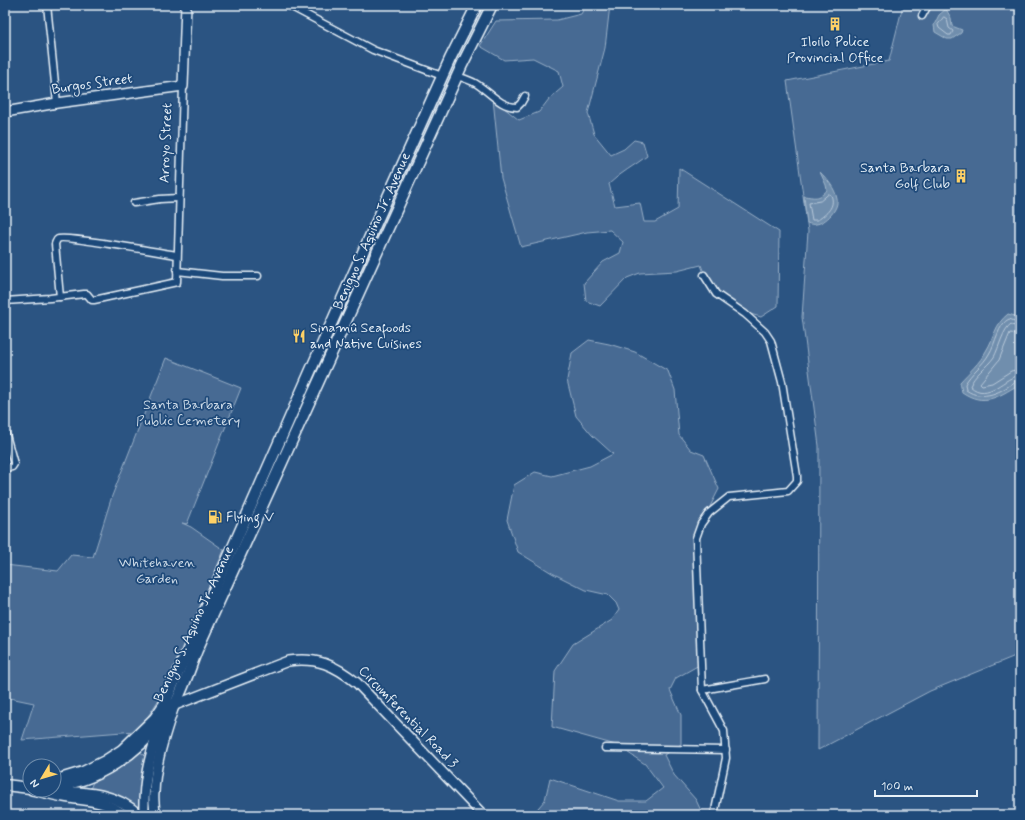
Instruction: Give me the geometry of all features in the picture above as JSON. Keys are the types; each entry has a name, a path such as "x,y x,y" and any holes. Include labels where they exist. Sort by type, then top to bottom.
{"main road":[{"name":"Arroyo Street","path":"183,86 186,5"},
{"name":"Benigno S. Aquino Jr. Avenue","path":"62,778 83,772 105,761 122,750 170,704 192,640 354,272 442,76 477,5"},
{"name":"Benigno S. Aquino Jr. Avenue","path":"62,784 86,778 126,757 145,741 160,724 198,650 458,76 492,5"},
{"name":"Burgos Street","path":"5,112 57,103 183,86"},
{"path":"354,272 366,278"},
{"name":"Circumferential Road 3","path":"170,704 288,661 318,661 330,665 343,672 357,683 483,815"},
{"path":"155,815 154,795 156,768 170,704"},
{"path":"144,815 145,781 149,758 160,724"},
{"path":"5,785 22,788"},
{"path":"62,791 108,796 123,803 139,815"},
{"path":"62,796 90,800 104,804 124,815"}],"street":[{"path":"47,5 57,103"},
{"path":"288,5 373,50 442,76"},
{"path":"922,16 928,5"},
{"path":"458,76 476,84 499,101 512,107 516,107 521,103 525,96"},
{"name":"Arroyo Street","path":"60,297 86,294 94,300 177,282 178,198 183,86"},
{"path":"134,203 178,198"},
{"path":"5,301 60,297 55,244 59,238 79,239 178,255"},
{"path":"177,271 222,276 258,276"},
{"path":"704,275 716,294 745,314 766,332 771,341 782,382 797,476 797,481 788,491 729,497 708,513 701,524 696,538 702,690 724,731 726,750 726,758 714,815"},
{"path":"5,430 14,464 12,467 5,468"},
{"path":"702,690 765,679"},
{"path":"605,748 726,750"}],"green space":[{"path":"586,5 610,5 605,48 588,113 594,134 611,155 624,149 634,140 643,142 647,156 609,184 615,206 640,203 644,222 655,222 678,209 679,168 779,232 778,306 761,317 739,311 711,291 701,265 677,271 640,273 627,278 600,306 586,301 584,283 603,262 620,253 623,242 610,230 587,232 521,247 501,178 493,99 519,120 539,112 549,99 563,87 559,71 533,58 504,60 480,46 496,21 557,20 581,14"},
{"path":"903,5 1020,5 1020,654 930,691 818,750 819,446 802,317 808,231 787,81 889,61"},
{"path":"589,340 635,352 668,371 675,390 679,435 691,450 704,455 719,489 696,534 701,664 676,678 670,690 681,715 681,744 664,755 674,775 696,800 703,815 532,815 545,800 550,778 619,801 646,801 663,788 645,764 616,745 552,727 555,671 573,644 612,620 619,610 616,603 608,595 586,590 552,573 518,552 507,520 514,485 535,472 552,476 590,466 613,454 592,435 576,416 567,380 572,353"},
{"path":"166,358 241,388 187,524 182,523 191,527 224,550 165,690 145,721 135,731 22,740 34,703 5,697 5,565 58,571 71,555 93,557 112,496"},
{"path":"140,752 146,756 140,805 136,807 119,796 90,789 93,782 113,772"}],"water":[{"path":"946,9 951,18 952,26 962,30 961,33 952,39 947,39 935,32 934,25 939,15"},
{"path":"820,172 833,187 837,199 836,207 831,215 824,221 815,224 807,223 804,196 819,197 827,190"},
{"path":"1008,314 1015,316 1020,320 1020,382 1018,385 991,399 977,399 962,392 960,382 981,360 997,327 1003,318"}],"place":[{"name":"Iloilo Police Provincial Office","path":"835,24"},
{"name":"Santa Barbara Golf Club","path":"961,176"},
{"name":"Sinamû Seafoods and Native Cuisines","path":"299,336"},
{"name":"Flying V","path":"215,517"}],"park label":[{"name":"Santa Barbara Public Cemetery","path":"188,414"},
{"name":"Whitehaven Garden","path":"157,572"}]}
